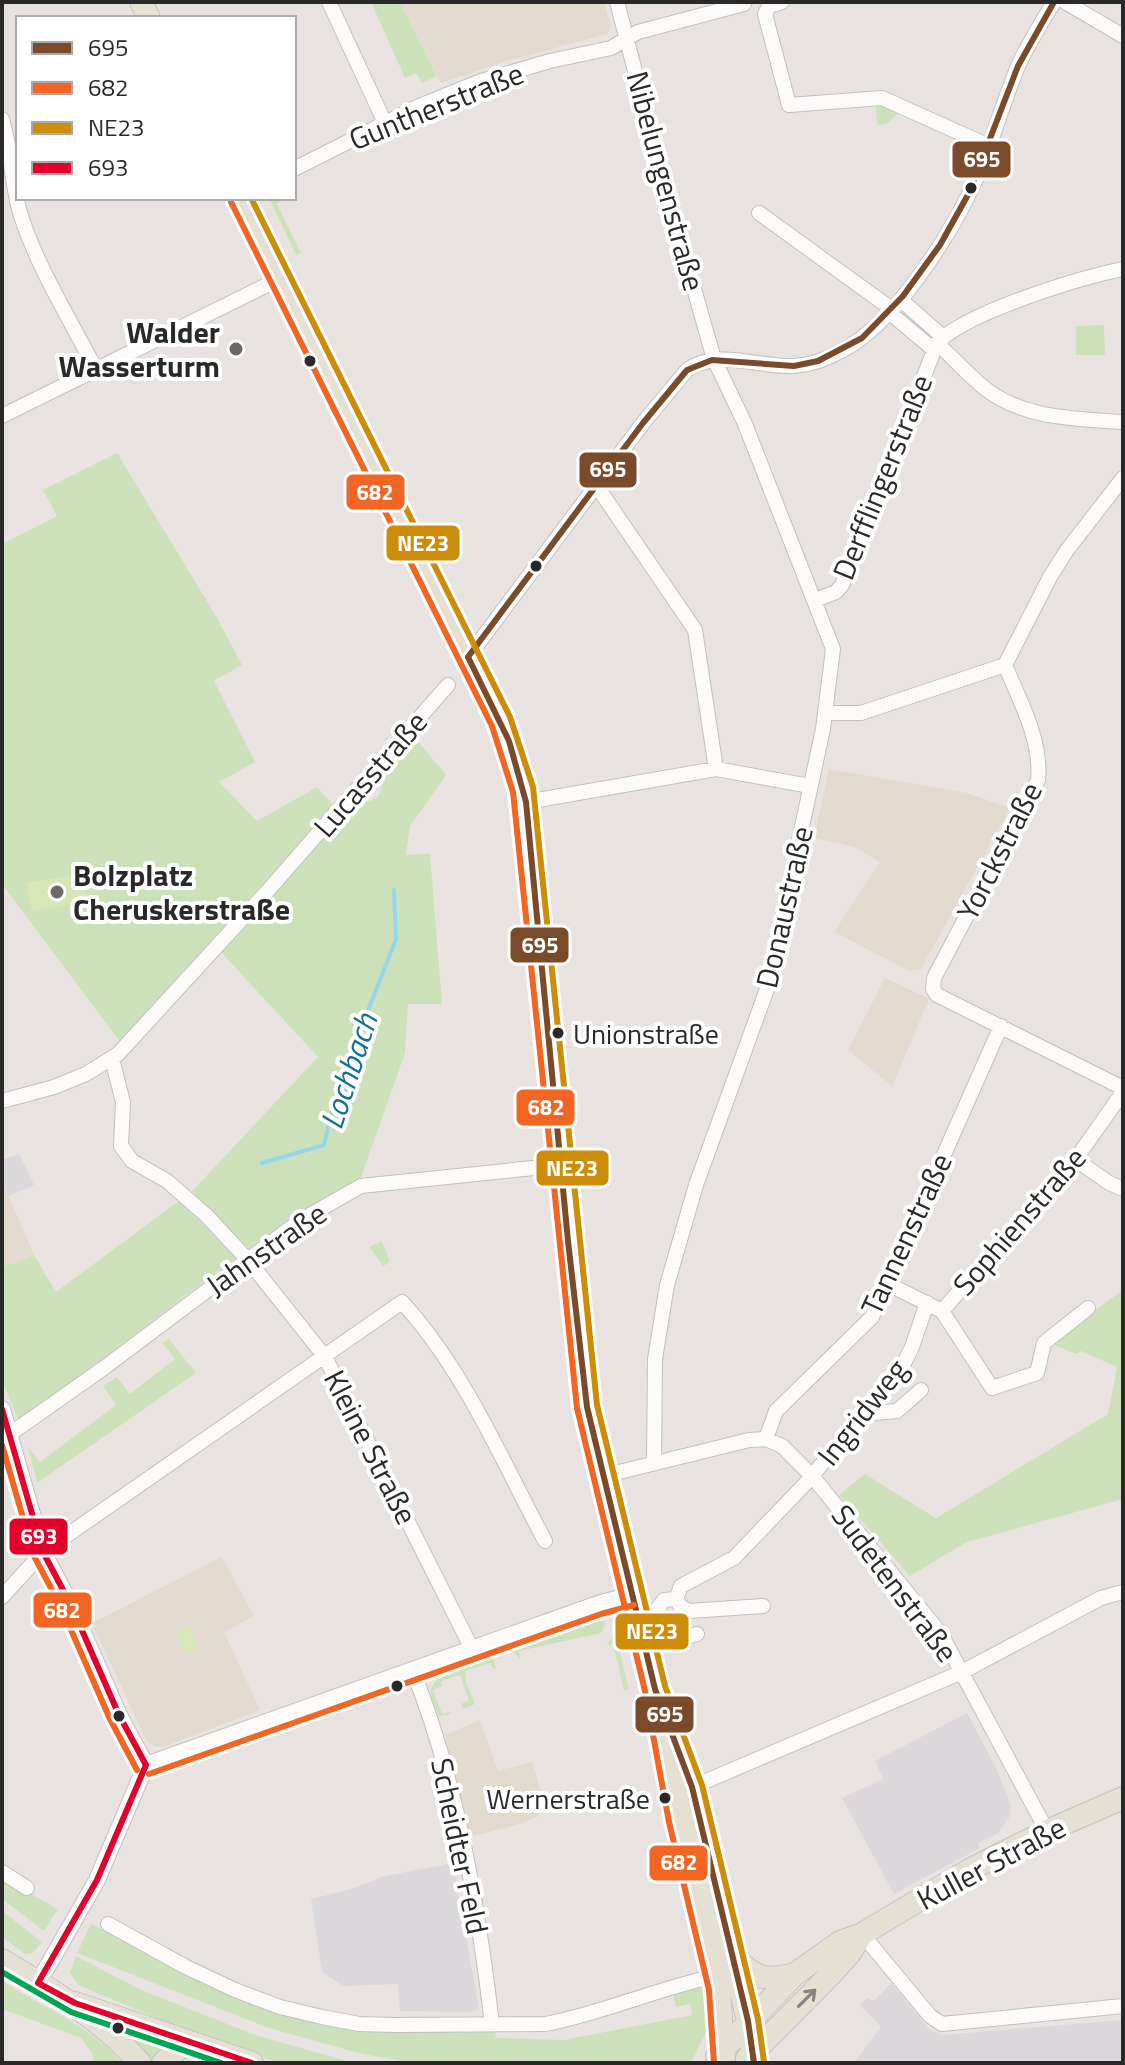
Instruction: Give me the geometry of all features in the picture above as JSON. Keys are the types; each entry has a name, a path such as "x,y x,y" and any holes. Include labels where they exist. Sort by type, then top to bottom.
{"main road":[{"path":"241,200 509,741 526,802 585,1392 631,1595 654,1645 655,1689 679,1820 729,2046 750,2060"},
{"path":"655,1689 692,1787 733,1957 729,2046"},
{"name":"Kuller Straße","path":"729,2046 795,1974 840,1942 862,1934 971,1869 1123,1798"},
{"name":"Kuller Straße","path":"750,2060 850,1953 862,1934"},
{"path":"733,1957 759,1977 776,1979 795,1974"},
{"path":"2,1960 75,2003 252,2063"},
{"path":"75,2003 122,2043 140,2063"},
{"path":"163,2063 178,2049 194,2044"}],"street":[{"path":"329,2 385,123"},
{"name":"Nibelungenstraße","path":"617,2 714,359"},
{"name":"Guntherstraße","path":"296,168 385,123 481,81 550,61 611,48 638,32 743,2"},
{"path":"782,2 769,6 765,14 789,105 882,98 989,146"},
{"path":"468,657 596,485 680,377 694,365 714,359 777,366 814,363 859,340 895,308 955,218 979,171 1019,64 1054,2"},
{"path":"1065,2 1123,36"},
{"path":"2,119 16,189"},
{"path":"18,200 29,236 96,370"},
{"path":"759,213 895,308 938,343 987,390 1021,408 1066,419 1123,422"},
{"path":"938,343 971,319 1024,299 1123,269"},
{"path":"2,416 279,279"},
{"name":"Derfflingerstraße","path":"815,600 836,592 842,585 938,343"},
{"name":"Donaustraße","path":"654,1463 655,1359 667,1285 696,1185 767,989 825,713 833,649 745,424 714,359"},
{"path":"825,713 861,713 1005,665 1050,577 1123,478"},
{"path":"596,485 695,630 716,769"},
{"name":"Yorckstraße","path":"1001,1026 937,995 933,989 934,978 1038,780 1040,763 1028,721 1005,665"},
{"name":"Lucasstraße","path":"2,1101 54,1087 112,1059 264,895 448,685"},
{"path":"526,802 716,769 810,786"},
{"path":"1001,1026 1123,1090"},
{"name":"Tannenstraße","path":"766,1439 776,1411 872,1317 1001,1026"},
{"name":"Kleine Straße","path":"112,1059 123,1102 121,1146 132,1161 167,1181 187,1197 247,1259 325,1357 472,1649"},
{"name":"Sophienstraße","path":"942,1311 1075,1159 1123,1090"},
{"path":"1075,1159 1123,1189"},
{"name":"Jahnstraße","path":"10,1434 301,1220 361,1186 562,1165"},
{"path":"888,1284 942,1311 990,1387 994,1388 1037,1373 1044,1343 1088,1308"},
{"path":"2,1597 43,1552 402,1302 450,1365 495,1443 545,1541"},
{"name":"Ingridweg","path":"654,1645 658,1608 664,1600 676,1599 681,1586 734,1558 812,1476 899,1373 912,1347 927,1303"},
{"path":"863,1414 897,1411 921,1390"},
{"path":"2,1409 43,1552 70,1603 119,1715 146,1765"},
{"path":"603,1476 749,1440 766,1439"},
{"name":"Sudetenstraße","path":"766,1439 782,1446 812,1476 941,1634 1047,1831"},
{"path":"692,1787 962,1672 1101,1598 1123,1592"},
{"path":"38,1983 101,1871 146,1765 631,1595"},
{"path":"676,1599 679,1606 689,1611 763,1606"},
{"path":"654,1645 697,1634"},
{"name":"Scheidter Feld","path":"413,1671 435,1728 465,1851 492,2024"},
{"path":"2,1872 27,1888"},
{"path":"108,1924 235,1990 280,2007 359,2024 546,2024 568,2020 650,1993 718,1986"},
{"path":"862,1934 930,2016 942,2024 1123,2006"}],"shaded area":[{"path":"400,2 604,2 611,27 607,34 503,62 441,83"},
{"path":"829,769 967,793 1010,808 921,969 910,971 834,932 880,862 855,847 814,838"},
{"path":"885,978 929,999 892,1086 848,1050"},
{"path":"19,1154 34,1185 9,1196 2,1180 2,1160"},
{"path":"2,1180 34,1255 2,1267"},
{"path":"222,1557 254,1616 224,1632 260,1710 163,1747 155,1747 146,1740 92,1623"},
{"path":"967,1713 996,1768 1011,1805 1010,1816 997,1834 978,1843 980,1848 894,1894 842,1798 883,1779 875,1761"},
{"path":"480,1720 498,1771 532,1762 545,1805 539,1816 470,1837 445,1735"},
{"path":"453,1863 479,2009 470,2012 400,2011 398,1984 343,1986 322,1972 311,1899 355,1888 385,1876"},
{"path":"891,1983 928,2028 942,2035 1123,2020 1123,2063 854,2063 881,2027 860,2005 868,1998 874,2001"}],"green space":[{"path":"371,2 400,2 437,76 422,83 416,73 405,78"},
{"path":"886,104 902,111 886,124 877,125 876,105"},
{"path":"270,200 282,200 277,204 301,253 296,255"},
{"path":"1104,325 1105,355 1076,355 1076,326"},
{"path":"117,453 216,616 242,665 214,681 255,762 219,782 257,821 317,787 333,805 121,1043 2,884 2,544 57,516 43,490"},
{"path":"417,740 446,775 410,826 406,855 430,854 442,1004 408,1004 405,1053 360,1180 249,1249 192,1191 318,1057 221,952 355,799 367,802 377,798 384,773"},
{"name":"Bolzplatz Cheruskerstraße","path":"83,874 88,901 31,911 27,883"},
{"path":"180,1200 235,1258 19,1422 2,1380 2,1267 34,1255 56,1292"},
{"path":"382,1241 390,1262 383,1266 369,1247"},
{"path":"1123,1290 1123,1499 967,1542 910,1576 839,1495 865,1474 936,1518 1108,1414 1117,1367 1081,1351 1076,1354 1049,1343"},
{"path":"169,1339 196,1373 37,1483 28,1447 40,1462 116,1405 103,1386 117,1377 130,1394 175,1359 163,1343"},
{"path":"600,1621 606,1623 601,1633 519,1651 520,1659 513,1651"},
{"path":"191,1627 199,1648 185,1654 177,1633"},
{"path":"615,1632 629,1690 624,1690 613,1644 607,1645"},
{"path":"493,1658 496,1668 493,1669 490,1663 465,1671 475,1704 463,1709 461,1704 469,1700 460,1675 441,1681 442,1686 433,1690 442,1714 451,1714 439,1716 431,1697 434,1683"},
{"path":"2,1878 58,1909 44,1931 2,1899"},
{"path":"2,1911 42,1942 33,1953 25,1954 2,1937"},
{"path":"91,1924 279,2011 495,2031 496,2038 564,2040 692,2015 690,2004 676,2007 672,1989 701,1982 707,2030 691,2063 414,2063 362,2054 269,2028 77,1953"},
{"path":"76,1956 139,1989 258,2036 354,2063 279,2063 185,2030 78,1985 70,1972"},
{"path":"2,1981 96,2038 122,2063 94,2063 92,2053 81,2038 2,2009"},
{"path":"115,2024 171,2045 158,2063 148,2063"}],"waterway":[{"name":"Lochbach","path":"262,1163 324,1145 334,1103 349,1088 346,1060 396,939 394,890"}],"transit line":[{"name":"695","path":"468,657 643,423 687,370 712,360 794,366 818,361 862,338 903,296 940,245 969,193 1018,66 1054,2"},
{"name":"NE23","path":"252,200 510,717 533,787 597,1405 665,1686 702,1785 758,2019 764,2062"},
{"name":"682","path":"231,202 492,726 513,792 577,1408 645,1691 669,1822 709,1990 714,2063"},
{"name":"695","path":"468,657 509,741 526,802 587,1407 655,1689 692,1787 748,2021 754,2063"},
{"name":"693","path":"2,1409 43,1552 70,1603 119,1715 146,1765"},
{"name":"682","path":"2,1445 34,1556 137,1770"},
{"name":"682","path":"149,1774 634,1605"},
{"name":"693","path":"38,1983 97,1880 146,1765"},
{"path":"2,1972 71,2012 221,2063"},
{"name":"693","path":"38,1983 75,2003 252,2063"}],"place":[{"name":"Walder Wasserturm","path":"236,349"},
{"name":"Bolzplatz Cheruskerstraße","path":"57,892"},
{"name":"Unionstraße","path":"558,1033"},
{"name":"Wernerstraße","path":"665,1798"}]}
